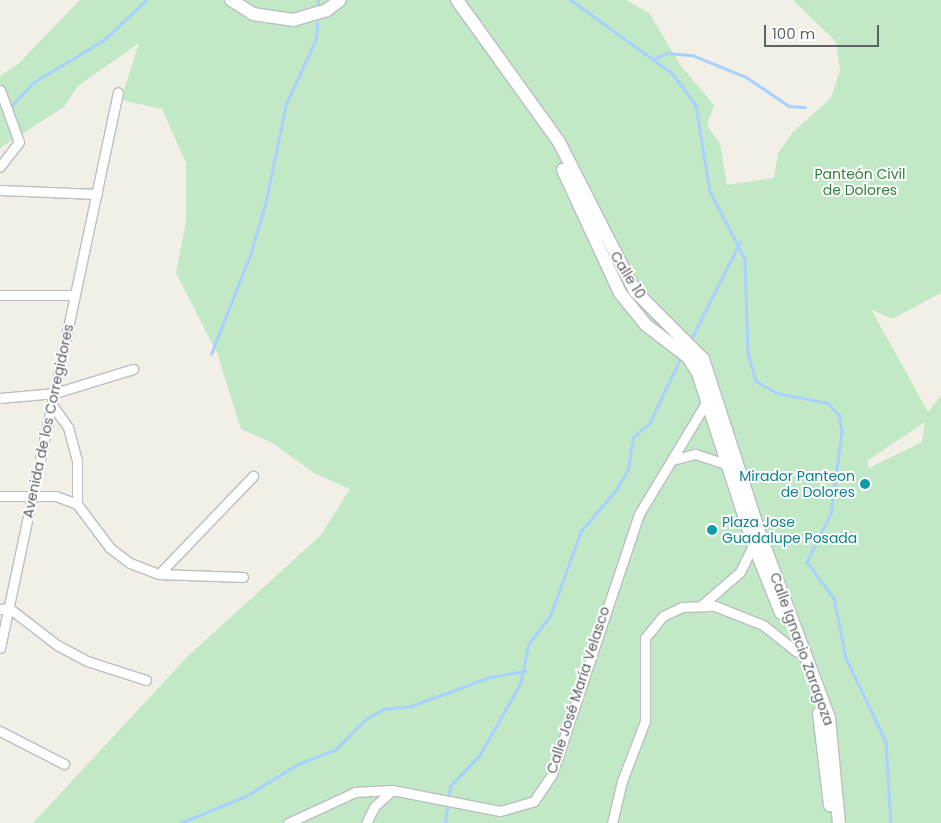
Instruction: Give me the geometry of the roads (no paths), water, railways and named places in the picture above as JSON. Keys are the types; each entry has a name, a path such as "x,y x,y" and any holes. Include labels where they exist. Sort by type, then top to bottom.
{"street":[{"path":"231,0 253,14 293,20 309,18 340,0"},
{"name":"Calle 10","path":"457,0 548,126 584,222 620,293 646,325 687,349 711,394 739,470"},
{"path":"0,90 18,132 14,152 0,166"},
{"name":"Avenida de los Corregidores","path":"0,648 5,608 33,494 118,92"},
{"path":"0,190 97,194"},
{"path":"0,295 74,295"},
{"path":"0,398 55,393 133,369"},
{"name":"Calle 10","path":"711,394 726,464"},
{"name":"Calle José María Velasco","path":"288,823 355,792 392,790 500,811 534,801 552,774 636,524 711,394"},
{"path":"52,405 68,427 77,461 77,504 110,548 130,563 159,574 243,577"},
{"path":"672,460 695,454 739,470"},
{"name":"Calle Ignacio Zaragoza","path":"726,464 829,718 838,823"},
{"name":"Calle Ignacio Zaragoza","path":"739,470 757,540 797,652 823,733 830,823"},
{"path":"159,574 253,476"},
{"path":"0,496 33,494 77,504"},
{"path":"703,604 740,572 757,540"},
{"name":"Calle Ignacio Zaragoza","path":"612,823 622,781 645,720 646,638 663,616 682,607 703,604 763,624 797,652"},
{"path":"5,608 57,645 87,661 146,680"},
{"path":"0,731 64,764"},
{"path":"366,823 374,807 392,790"}],"waterway":[{"path":"9,108 34,82 104,40 146,0"},
{"path":"318,0 318,7"},
{"path":"571,0 672,73 696,105 710,191 745,259 748,353 756,381 777,393 828,403 839,415 842,432 831,514 807,562 834,598 846,658 886,742 891,823"},
{"path":"211,354 250,255 265,205 286,104 316,39 317,23"},
{"path":"654,59 667,53 692,55 746,77 789,106 805,107"},
{"path":"690,341 740,242"},
{"path":"445,823 450,786 479,756 520,684 528,645 550,616 581,531 616,490 628,469 633,437 649,424 681,357"},
{"path":"180,823 246,796 298,764 335,750 366,719 384,709 411,706 490,677 525,671"}],"place":[{"name":"Mirador Panteon de Dolores","path":"865,484"},
{"name":"Plaza Jose Guadalupe Posada","path":"712,530"}],"park label":[{"name":"Panteón Civil de Dolores","path":"860,182"}]}
